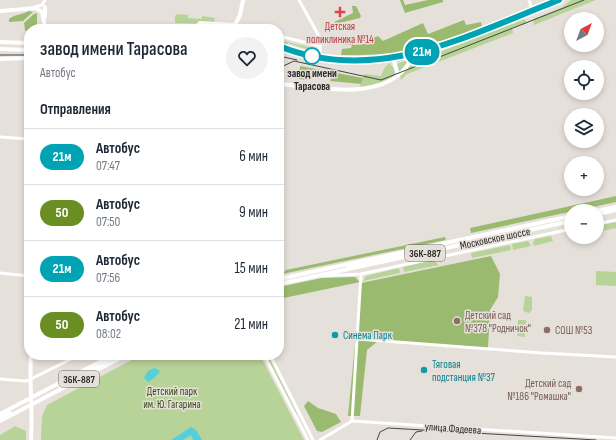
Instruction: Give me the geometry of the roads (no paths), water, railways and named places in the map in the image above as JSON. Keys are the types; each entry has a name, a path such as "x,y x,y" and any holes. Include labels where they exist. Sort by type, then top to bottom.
{"main road":[{"path":"236,24 240,15 242,0"},
{"path":"284,48 326,59 353,62 416,54 445,45 559,0"},
{"path":"45,7 45,24"},
{"path":"0,11 39,9 43,14 44,24"},
{"path":"199,24 218,24"},
{"path":"0,42 24,43"},
{"path":"0,49 24,50"},
{"path":"284,84 342,89 368,89 383,84 398,75 416,54"},
{"path":"0,60 24,58"},
{"path":"393,58 398,75"},
{"path":"604,210 616,209"},
{"path":"604,213 616,209"},
{"name":"Московское шоссе","path":"284,281 564,220"},
{"name":"Московское шоссе","path":"284,281 564,221"},
{"name":"Московское шоссе","path":"284,281 316,276 429,252 564,221"},
{"path":"31,360 29,380 32,401 31,440"},
{"name":"36К-887","path":"0,421 32,401 105,360"},
{"name":"36К-887","path":"0,418 110,360"},
{"name":"36К-887","path":"0,414 32,401 116,360"}],"street":[{"path":"45,0 45,7"},
{"path":"20,9 42,5 45,0"},
{"path":"299,0 320,38 320,55 326,59"},
{"path":"530,0 532,10"},
{"path":"284,37 320,46"},
{"path":"0,137 24,138"},
{"path":"604,223 616,220"},
{"path":"306,276 361,274 564,231"},
{"path":"409,264 438,247"},
{"path":"0,273 24,275"},
{"path":"320,440 352,421 361,274"},
{"path":"357,339 616,357"},
{"path":"0,379 29,380 69,360"},
{"path":"267,360 308,440"},
{"path":"273,360 313,440"},
{"path":"295,416 300,414"},
{"name":"улица Фадеева","path":"352,421 616,438"},
{"path":"299,424 304,422"}],"water":[{"path":"154,368 160,372 148,382 144,378 148,371"},
{"path":"191,427 196,430 202,440 193,440 191,435 183,440 171,440"}],"tram line":[{"path":"284,66 294,61 381,80 584,0"},
{"path":"0,55 24,55"},
{"path":"284,57 297,60"},
{"path":"377,440 380,432 388,428 596,440"},
{"path":"410,440 416,432 422,431"}],"place":[{"name":"Детская поликлиника №14","path":"340,12"},
{"name":"завод имени Тарасова","path":"312,56"},
{"name":"Детский сад №378 \"Родничок\"","path":"457,321"},
{"name":"СОШ №53","path":"547,330"},
{"name":"Синема Парк","path":"335,335"},
{"name":"Тяговая подстанция №37","path":"424,370"},
{"name":"Детский сад №186 \"Ромашка\"","path":"579,389"}],"park label":[{"name":"Детский парк им. Ю. Гагарина","path":"172,397"}]}
